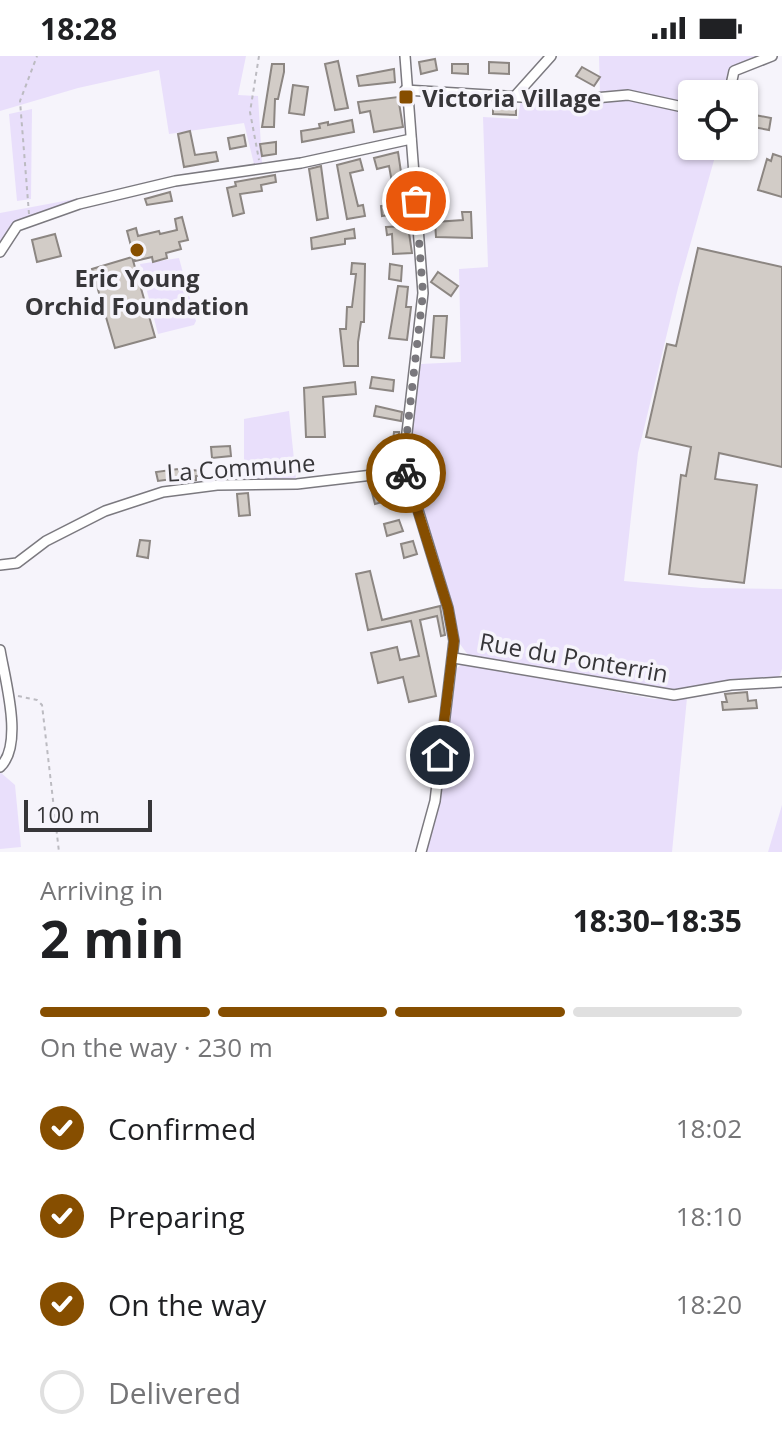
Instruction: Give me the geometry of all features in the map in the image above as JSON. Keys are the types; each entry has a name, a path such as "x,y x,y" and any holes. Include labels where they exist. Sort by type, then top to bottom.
{"street":[{"path":"405,56 405,90 423,293 405,450 406,471 448,608 454,658 435,801 421,852"},
{"path":"516,95 551,56"},
{"path":"732,80 734,71 772,56"},
{"path":"405,90 572,100 628,95 678,106"},
{"path":"0,252 17,226 30,219 148,187 260,169 411,139"},
{"name":"La Commune","path":"0,565 17,563 46,541 105,511 163,492 217,485 297,484 406,471"},
{"path":"0,650 8,694 10,755 0,767"},
{"name":"Rue du Ponterrin","path":"454,658 674,695 731,685 782,682"}],"path":[{"path":"30,219 20,101 37,56"},
{"path":"259,56 250,112 260,169"},
{"path":"8,694 37,700 42,705 59,852"}],"shaded area":[{"path":"0,56 246,56 238,95 258,96 262,163 254,164 244,123 169,134 159,70 78,88 0,111"},
{"path":"599,56 762,56 728,70 727,80 678,80 678,103 610,91 600,95"},
{"path":"521,98 579,104 632,99 678,109 678,160 714,160 678,288 638,453 624,581 702,588 782,589 782,669 778,680 672,692 616,685 468,655 460,644 410,464 409,441 421,364 461,362 459,269 488,267 483,117 518,119"},
{"path":"32,109 31,199 17,201 9,114"},
{"path":"80,198 9,228 0,244 0,213"},
{"path":"179,258 196,321 194,325 158,334 140,264"},
{"path":"289,411 296,479 244,480 244,419"},
{"path":"463,663 654,699 687,698 672,852 426,852 439,807 457,668"},
{"path":"0,772 15,785 21,847 0,849"},
{"path":"782,805 782,852 768,852"}],"building":[{"path":"435,59 437,70 421,74 419,62"},
{"path":"338,61 348,108 335,110 325,64"},
{"path":"489,62 509,63 509,74 489,73"},
{"path":"272,64 284,64 284,72 278,99 275,99 274,127 262,127"},
{"path":"452,64 468,64 468,74 452,73"},
{"path":"582,67 600,77 594,86 576,76"},
{"path":"394,69 395,82 359,86 357,76"},
{"path":"293,85 308,87 304,115 289,113"},
{"path":"398,97 403,127 374,132 370,111 360,113 358,102"},
{"path":"493,103 516,104 516,115 493,114"},
{"path":"758,116 771,118 769,130 758,128"},
{"path":"352,120 354,132 302,142 301,131 320,128 319,124 328,122 328,125"},
{"path":"190,131 195,155 216,152 218,161 184,167 178,134"},
{"path":"244,135 246,146 230,149 228,138"},
{"path":"276,142 276,154 262,156 260,144"},
{"path":"398,152 407,212 382,216 381,206 396,204 389,166 377,169 374,158"},
{"path":"773,154 782,157 782,197 758,190 767,159 771,161"},
{"path":"360,159 363,170 350,173 358,206 363,205 365,216 347,219 337,165"},
{"path":"321,166 328,218 317,220 309,169"},
{"path":"275,175 276,182 261,185 262,191 240,194 244,213 233,216 227,188 236,186 235,182"},
{"path":"170,192 172,201 147,205 145,199"},
{"path":"462,212 471,212 472,238 436,237 435,222 463,220"},
{"path":"182,217 188,240 179,242 181,249 166,253 167,258 153,262 152,257 135,261 127,231 136,228 138,236 177,230 175,219"},
{"path":"408,226 412,253 393,254 392,234 387,235 386,227"},
{"path":"354,229 355,238 345,239 345,244 312,249 311,238"},
{"path":"55,234 61,256 37,262 32,240"},
{"path":"698,248 782,267 782,467 719,453 715,479 757,485 744,583 669,574 681,475 686,476 691,447 646,437 667,344 676,346"},
{"path":"132,257 155,337 115,348 92,269"},
{"path":"352,263 365,264 364,322 361,322 358,342 358,366 344,366 340,329 346,329 347,307 352,307 356,274 351,274"},
{"path":"390,264 402,266 401,281 389,279"},
{"path":"438,272 458,286 451,296 431,282"},
{"path":"398,286 408,287 406,307 411,307 407,340 389,338"},
{"path":"434,316 447,316 444,358 431,357"},
{"path":"372,377 394,380 393,391 370,388"},
{"path":"355,382 356,394 323,397 325,437 306,437 304,388"},
{"path":"376,406 402,412 401,421 374,416"},
{"path":"394,432 399,432 398,459 391,459"},
{"path":"230,446 231,456 212,458 211,447"},
{"path":"178,469 203,471 203,475 196,476 196,480 188,481 188,477 158,481 156,472"},
{"path":"381,482 386,501 375,504 370,485"},
{"path":"248,493 250,515 239,516 237,494"},
{"path":"399,520 403,531 387,536 384,524"},
{"path":"140,540 150,541 148,558 137,556"},
{"path":"413,541 417,554 404,558 401,544"},
{"path":"370,571 382,620 440,606 445,635 441,636 437,616 420,620 436,696 409,702 403,677 378,683 371,653 397,647 400,660 419,656 411,621 368,630 356,574"},
{"path":"747,692 748,701 756,700 757,708 723,710 722,702 727,702 725,694"}],"way so far":[{"path":"406,473 405,450 417,369 423,293 416,201"}],"place":[{"name":"Victoria Village","path":"406,97"},
{"name":"Eric Young Orchid Foundation","path":"137,250"}],"route":[{"path":"406,473 448,608 454,641 440,755"}]}
